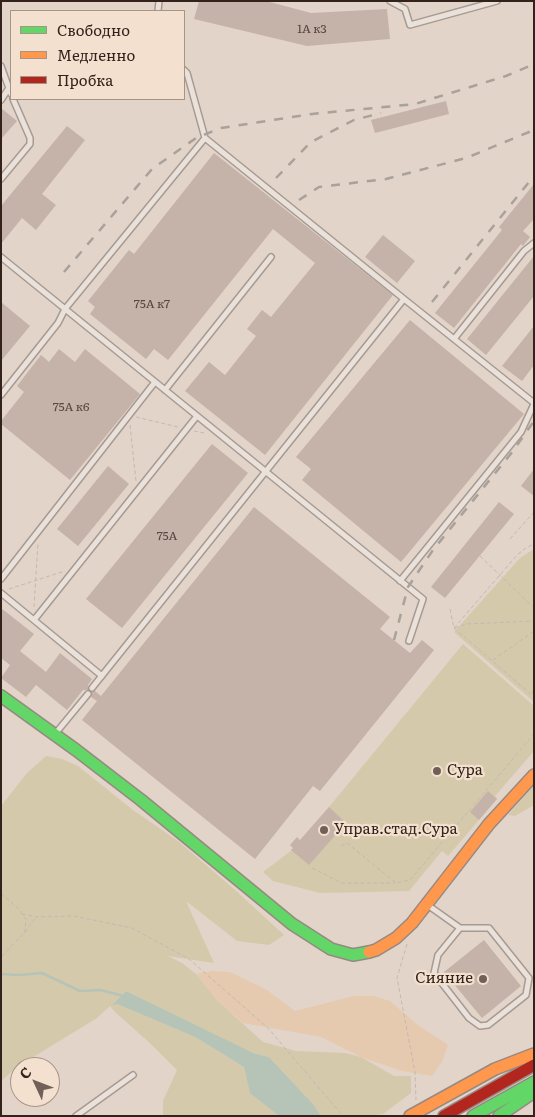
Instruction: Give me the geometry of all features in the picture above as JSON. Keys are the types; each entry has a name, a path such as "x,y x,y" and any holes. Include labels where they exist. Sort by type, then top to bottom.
{"street":[{"path":"1,696 55,734 141,800 292,924 331,949 353,955 376,950 396,938 412,923 428,905 489,824 534,775"},
{"path":"413,1112 495,1068 534,1054"},
{"path":"444,1116 534,1066"},
{"path":"473,1116 534,1082"},
{"path":"499,1116 534,1092"}],"lane":[{"path":"390,1 405,9 410,25 497,1"},
{"path":"1,66 10,89 1,100"},
{"path":"185,71 206,138 534,404 521,432 400,581"},
{"path":"1,179 30,144 30,138 13,100"},
{"path":"1,395 58,324 65,309 206,138"},
{"path":"454,339 524,250 534,243"},
{"path":"1,257 423,599 409,641"},
{"path":"165,390 271,257"},
{"path":"92,688 404,298"},
{"path":"1,579 155,382"},
{"path":"34,620 197,416"},
{"path":"3,592 102,676"},
{"path":"55,734 88,694"},
{"path":"428,905 460,928 490,928 530,978 526,995 488,1025 480,1026 470,1018 434,973 438,955 460,928"},
{"path":"76,1116 133,1075"}],"path":[{"path":"137,491 129,415 204,433"},
{"path":"510,539 534,512"},
{"path":"34,620 39,530"},
{"path":"454,628 518,554 534,544"},
{"path":"480,556 534,608"},
{"path":"3,592 76,566"},
{"path":"450,610 454,628 533,696"},
{"path":"454,628 466,624 534,621"},
{"path":"492,661 534,631"},
{"path":"533,696 534,687"},
{"path":"312,868 342,883 396,883 410,880 534,734"},
{"path":"341,846 347,842 396,883"},
{"path":"1,894 26,919 25,932"},
{"path":"22,914 37,917 74,916 132,928 189,959 268,1028 342,1116"},
{"path":"1,957 37,917"},
{"path":"408,941 397,978 415,1072 413,1112"}],"shaded area":[{"path":"534,549 534,702 454,632 520,558"},
{"name":"Сура","path":"463,644 534,706 534,751 495,796 497,799 448,856 442,851 409,891 320,893 273,881 263,872 292,850"},
{"path":"46,756 62,759 78,766 133,810 178,841 284,935 269,945 237,941 186,901 214,963 168,956 182,963 196,974 217,1000 263,1042 296,1051 345,1053 361,1057 394,1076 411,1076 411,1093 383,1114 368,1116 321,1116 313,1104 269,1057 239,1047 126,991 111,1006 117,1004 195,1037 244,1067 251,1093 279,1116 163,1116 163,1101 177,1070 110,1006 97,1018 33,1057 10,1057 10,1073 1,1081 1,806 27,773"},
{"path":"534,785 534,805 515,816 508,815"},
{"path":"126,991 253,1053 269,1057 313,1104 321,1116 279,1116 250,1093 244,1067 195,1037 117,1004 111,1006"}],"sand":[{"path":"211,971 230,972 267,990 295,1011 354,996 373,996 390,1001 418,1025 448,1045 442,1062 432,1076 402,1071 361,1057 321,1037 243,1023 217,1000 196,974"}],"building":[{"path":"199,1 266,1 311,13 387,9 390,39 307,46 194,19"},
{"path":"446,101 449,114 375,133 371,120"},
{"path":"1,108 17,121 1,139"},
{"path":"67,126 85,140 42,194 56,205 36,230 22,218 1,244 1,206"},
{"path":"214,153 393,295 265,455 185,391 209,362 225,375 256,336 247,329 262,310 271,317 315,263 273,229 168,360 154,349 146,359 90,314 95,307 88,301 129,250 134,254"},
{"path":"534,184 534,219 523,231 530,237 523,246 521,244 454,328 435,313 502,230 499,227"},
{"path":"383,235 415,261 397,283 365,257"},
{"path":"534,256 534,296 486,355 467,339"},
{"path":"1,302 30,326 1,361"},
{"path":"410,320 524,414 401,562 302,480 311,469 296,457"},
{"path":"534,326 534,365 522,381 502,366"},
{"path":"59,349 75,362 85,349 140,394 70,480 1,424 1,421 24,392 17,386 41,355 49,362"},
{"path":"212,444 248,473 122,628 86,599"},
{"path":"108,466 129,484 78,546 57,529"},
{"path":"534,469 534,496 521,486"},
{"path":"499,502 514,514 445,598 431,587"},
{"path":"254,507 390,617 380,629 410,653 422,640 434,650 320,791 313,786 255,859 82,720 97,701 91,697 92,692 95,691 101,696"},
{"path":"1,608 34,634 20,651 46,672 60,653 92,679 88,685 88,690 83,690 67,710 36,685 26,697 1,678 10,665 1,658"},
{"path":"488,791 497,799 479,820 470,812"},
{"name":"Управ.стад.Сура","path":"329,807 346,823 309,865 291,850 293,848 290,845 297,837 300,840"},
{"name":"Сияние","path":"484,940 521,986 482,1018 444,972"}],"waterway":[{"path":"1,974 42,973 80,991 101,990 123,996"}],"railway":[{"path":"64,272 152,169 196,138 221,128 312,114 415,104 506,76 534,64"},
{"path":"276,178 311,142 354,120 381,113"},
{"path":"299,200 319,187 386,179 466,158 534,130"},
{"path":"432,302 534,176"},
{"path":"394,640 408,587 433,550 513,451 534,421"}],"traffic: fast":[{"path":"1,696 141,800 292,924 331,949 353,955 369,952"},
{"path":"473,1116 534,1082"},
{"path":"499,1116 534,1092"}],"traffic: slow":[{"path":"369,952 396,938 412,923 489,824 534,775"},
{"path":"410,1116 495,1069 534,1054"}],"traffic: jam":[{"path":"444,1116 534,1065"}],"place":[{"name":"Сура","path":"437,771"},
{"name":"Управ.стад.Сура","path":"324,830"},
{"name":"Сияние","path":"483,979"}]}
